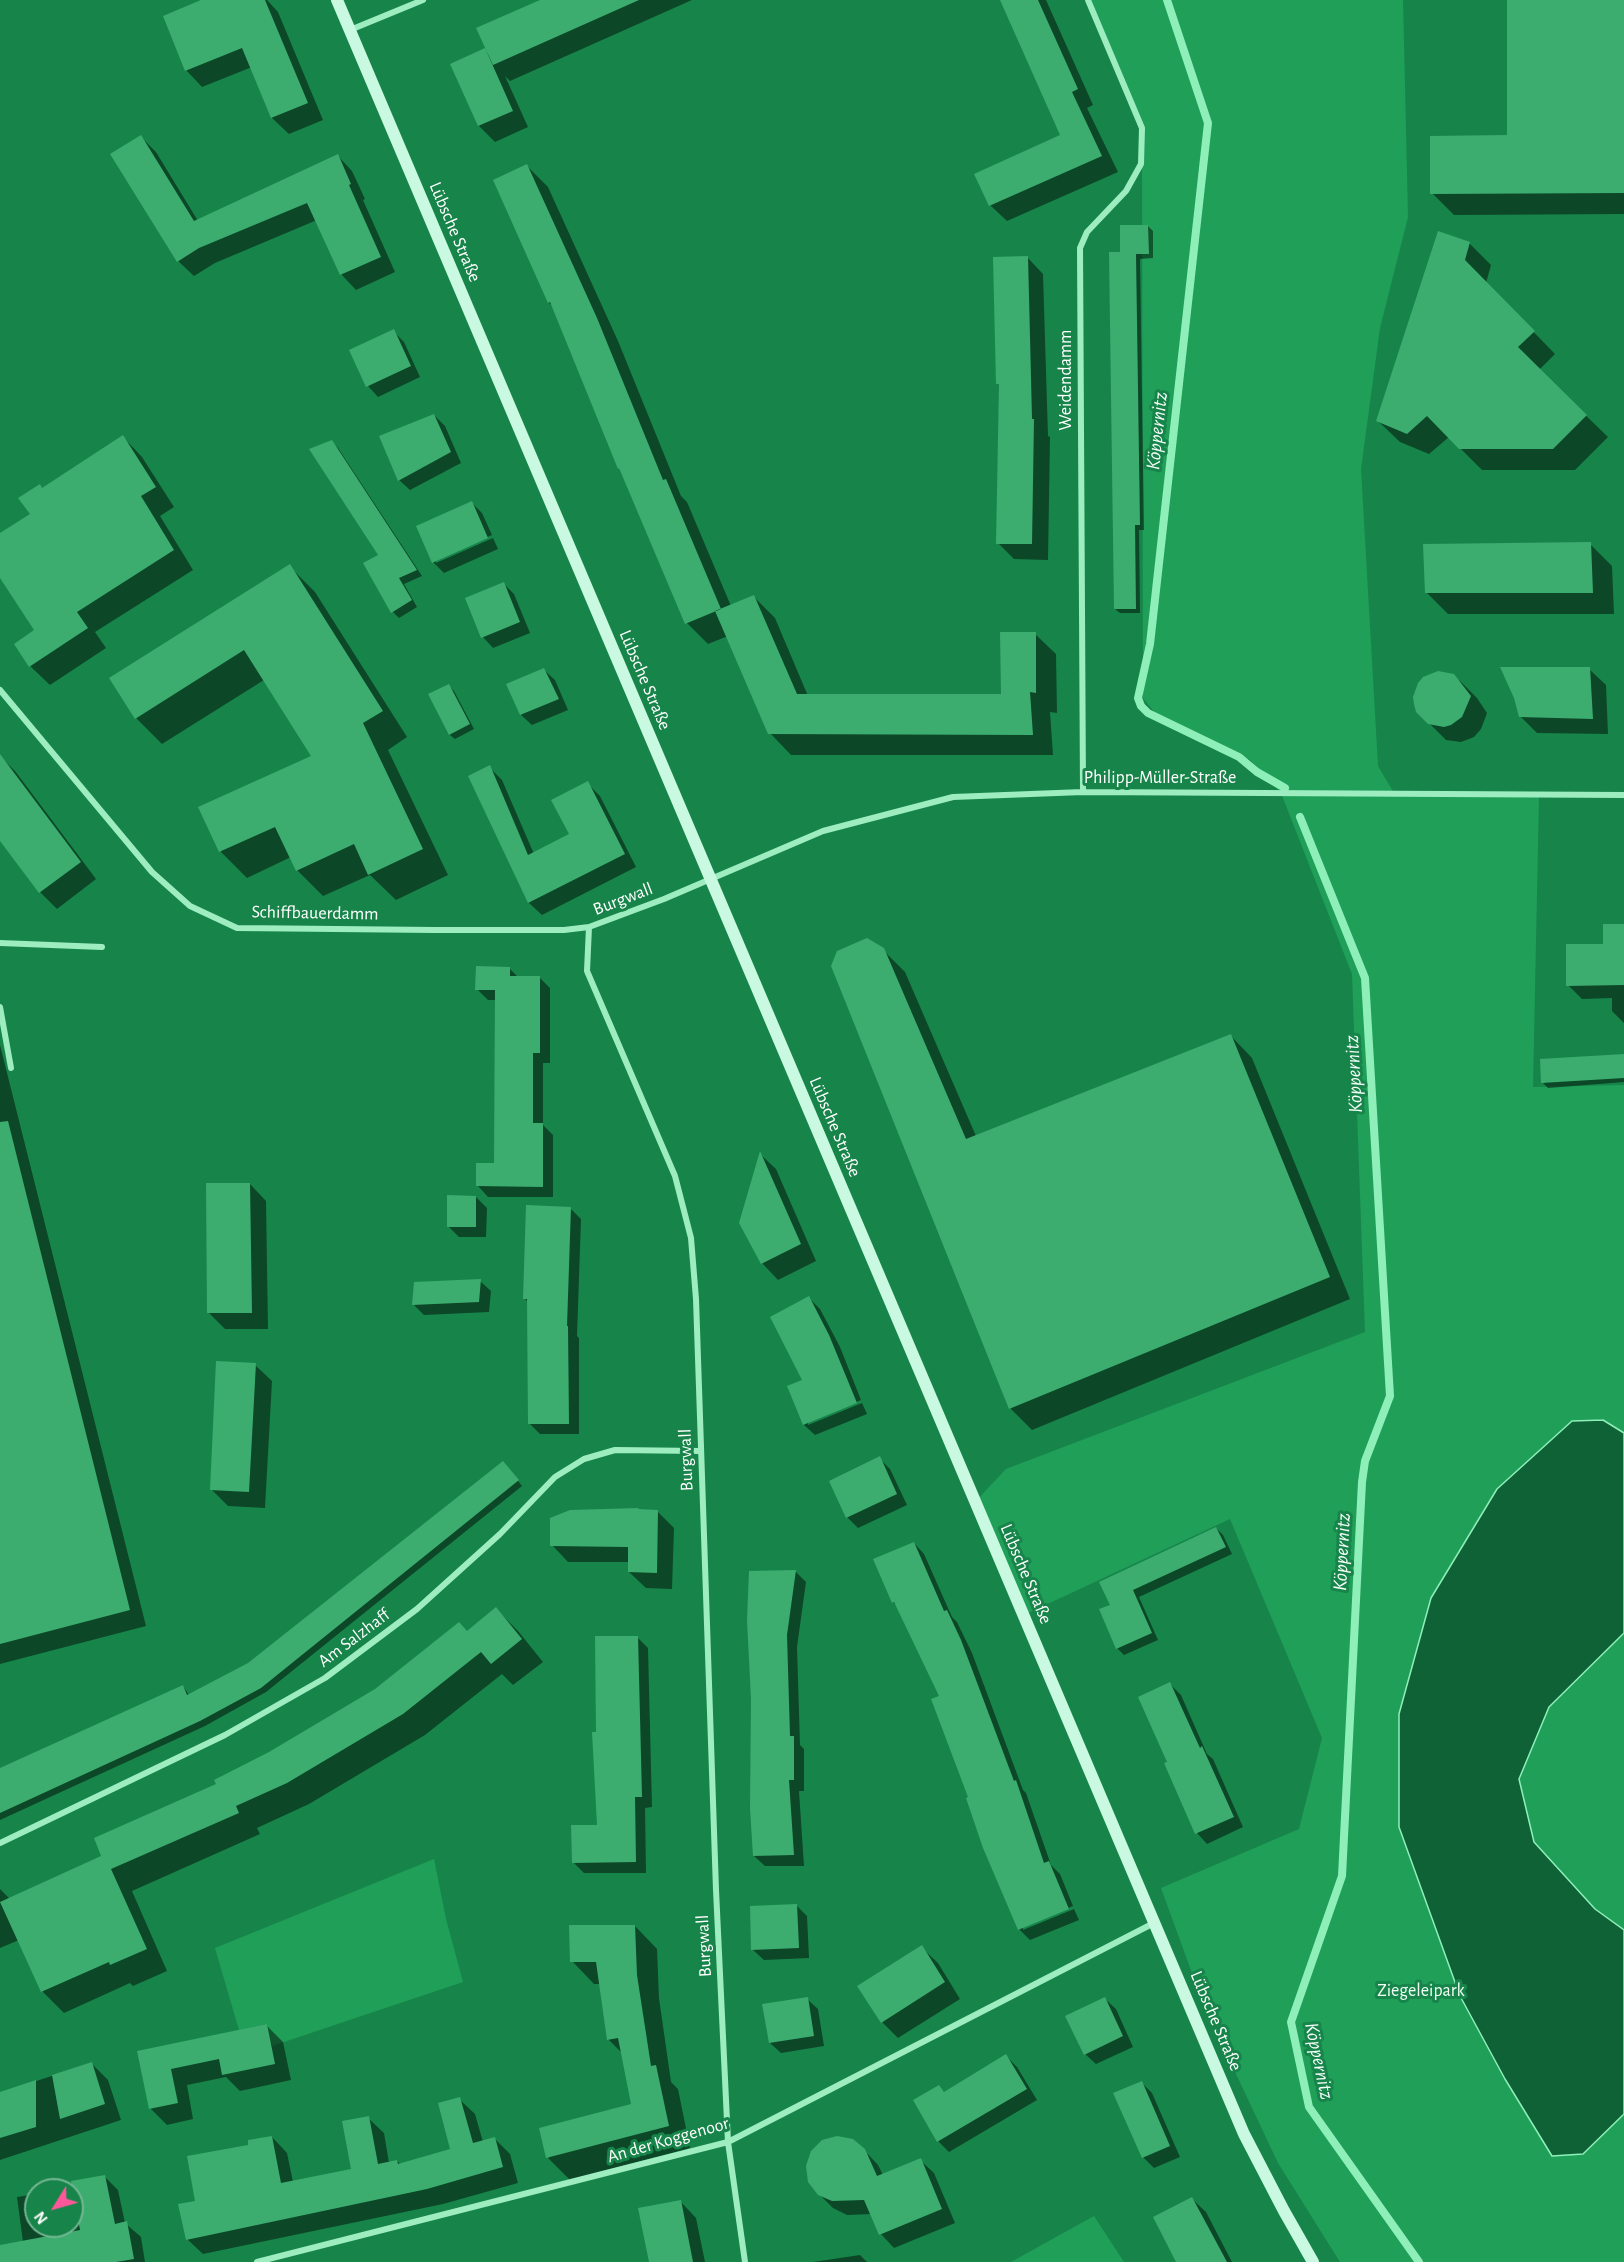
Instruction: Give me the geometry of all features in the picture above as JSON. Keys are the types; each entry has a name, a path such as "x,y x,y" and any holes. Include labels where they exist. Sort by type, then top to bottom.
{"street":[{"name":"Lübsche Straße","path":"337,0 1244,2134 1313,2262"},
{"path":"350,30 423,0"},
{"name":"Weidendamm","path":"1083,792 1080,248 1087,232 1126,191 1141,164 1142,128 1088,0"},
{"name":"Schiffbauerdamm","path":"0,690 152,872 190,906 237,928 564,930 589,927"},
{"name":"Philipp-Müller-Straße","path":"710,879 822,831 953,797 1083,792 1624,795"},
{"name":"Burgwall","path":"710,879 610,921 589,927 587,971 675,1176 691,1238 696,1299 716,1890 728,2142 745,2262"},
{"path":"0,943 102,947"},
{"path":"0,1007 11,1068"},
{"name":"Am Salzhaff","path":"0,1843 225,1735 325,1678 417,1609 500,1534 555,1477 584,1459 615,1450 701,1451"},
{"name":"An der Koggenoor","path":"257,2262 728,2142 1155,1923"}],"green space":[{"name":"Ziegeleipark","path":"1088,0 1403,0 1408,217 1380,328 1361,469 1378,766 1394,793 1539,795 1533,1087 1624,1085 1624,2262 1340,2262 1278,2163 1204,2006 1161,1888 1299,1829 1322,1738 1230,1519 1024,1615 975,1502 1006,1469 1365,1332 1352,974 1281,793 1250,760 1155,713 1143,698 1142,128"},
{"path":"434,1859 446,1919 463,1982 272,2046 267,2024 239,2030 215,1948"},
{"path":"1094,2216 1124,2262 1011,2262"}],"shaded area":[{"path":"1603,1420 1624,1433 1624,1633 1549,1707 1519,1779 1534,1842 1595,1909 1624,1930 1624,2114 1583,2154 1552,2156 1505,2079 1460,1996 1399,1827 1399,1714 1431,1598 1497,1489 1572,1421"}],"building":[{"path":"201,0 265,0 308,103 271,118 242,48 185,71 163,16"},
{"path":"540,0 639,0 493,65 476,28"},
{"path":"1000,0 1038,0 1078,89 1072,92 1102,156 989,206 974,174 1060,135"},
{"path":"1507,0 1624,0 1624,193 1430,194 1430,136 1507,135"},
{"path":"485,48 513,111 478,126 450,64"},
{"path":"141,135 194,221 338,154 381,257 340,275 307,203 199,248 177,262 110,154"},
{"path":"527,164 597,318 663,480 666,479 721,609 685,624 618,469 550,302 548,303 493,180"},
{"path":"1120,225 1148,225 1149,254 1136,254 1140,525 1135,525 1136,609 1114,609 1109,252 1120,252"},
{"path":"1438,231 1470,242 1465,260 1535,331 1518,347 1587,415 1553,449 1459,449 1427,416 1407,434 1376,421"},
{"path":"1028,256 1032,419 1034,419 1032,544 996,544 999,384 996,384 993,257"},
{"path":"394,329 411,366 366,387 349,350"},
{"path":"434,414 451,452 398,481 379,436"},
{"path":"123,435 156,487 141,496 174,550 77,612 88,628 29,667 14,644 34,630 0,578 0,533 30,514 18,498 40,484 42,488"},
{"path":"332,440 417,570 399,578 412,600 391,613 363,563 378,555 309,449"},
{"path":"472,501 488,538 432,563 416,526"},
{"path":"1591,542 1593,593 1425,593 1423,544"},
{"path":"290,564 383,711 363,723 423,849 368,875 354,844 296,871 275,827 219,852 198,807 311,756 244,650 135,719 109,678"},
{"path":"504,582 520,622 481,638 465,598"},
{"path":"754,595 797,694 1001,694 1000,632 1036,632 1036,693 1030,692 1033,735 768,734 715,611"},
{"path":"1500,667 1590,667 1593,719 1519,717 1514,698"},
{"path":"544,668 559,699 520,715 506,684"},
{"path":"1438,671 1454,674 1471,696 1462,717 1444,727 1428,724 1416,712 1413,697 1423,677"},
{"path":"449,684 470,724 449,735 428,694"},
{"path":"0,754 81,862 39,893 0,841"},
{"path":"490,765 528,855 569,834 551,800 588,781 625,854 528,903 468,776"},
{"path":"1603,924 1624,924 1624,985 1566,986 1566,944 1603,944"},
{"path":"867,938 884,948 966,1139 1231,1034 1330,1277 1009,1409 831,966 837,951"},
{"path":"476,966 510,967 510,976 540,976 540,1053 533,1053 533,1123 543,1123 543,1187 476,1186 476,1163 494,1163 495,990 475,990"},
{"path":"1624,1054 1624,1078 1541,1083 1540,1059"},
{"path":"8,1121 130,1610 0,1644 0,1122"},
{"path":"760,1151 801,1244 761,1264 739,1223"},
{"path":"206,1183 250,1183 252,1313 207,1313"},
{"path":"447,1195 476,1196 476,1227 447,1227"},
{"path":"526,1205 571,1207 567,1326 569,1424 528,1424 527,1299 523,1299"},
{"path":"481,1279 479,1302 412,1305 414,1282"},
{"path":"809,1296 829,1335 857,1403 803,1425 787,1386 802,1380 770,1317"},
{"path":"216,1361 256,1363 249,1492 210,1490"},
{"path":"880,1456 897,1494 846,1518 829,1481"},
{"path":"503,1461 519,1480 261,1688 200,1721 0,1813 0,1768 183,1685 187,1695 248,1663"},
{"path":"639,1508 658,1510 657,1573 628,1572 628,1547 550,1546 550,1518 570,1510"},
{"path":"1216,1527 1226,1547 1133,1590 1152,1633 1116,1649 1099,1609 1110,1605 1099,1582"},
{"path":"914,1542 944,1611 947,1610 961,1640 1014,1781 1016,1780 1044,1863 1049,1861 1069,1909 1018,1930 983,1848 966,1798 968,1797 931,1699 939,1696 894,1602 892,1603 873,1559"},
{"path":"796,1570 787,1635 790,1736 794,1736 794,1780 789,1780 794,1855 753,1856 750,1808 751,1699 747,1620 749,1571"},
{"path":"496,1607 522,1639 491,1664 481,1652 403,1714 287,1783 236,1806 239,1813 111,1869 147,1949 110,1965 109,1962 41,1992 0,1902 101,1856 94,1838 216,1784 214,1780 269,1752 375,1689 459,1622 467,1631"},
{"path":"595,1636 638,1636 642,1797 635,1797 636,1862 572,1863 571,1825 597,1825 592,1732 596,1732"},
{"path":"1170,1682 1234,1817 1195,1834 1164,1763 1167,1762 1138,1697"},
{"path":"797,1904 799,1948 751,1950 750,1906"},
{"path":"569,1925 635,1925 637,1975 651,2066 656,2065 669,2126 546,2158 539,2128 631,2104 618,2038 607,2040 596,1962 570,1962"},
{"path":"922,1945 945,1982 881,2023 857,1986"},
{"path":"808,1997 814,2036 769,2043 762,2004"},
{"path":"1105,1997 1123,2036 1084,2055 1065,2016"},
{"path":"267,2024 275,2064 222,2075 219,2059 171,2069 178,2103 149,2109 137,2051"},
{"path":"1006,2054 1027,2089 937,2142 913,2100 939,2085 944,2092"},
{"path":"92,2062 105,2104 60,2119 52,2075"},
{"path":"36,2080 36,2127 0,2138 0,2092"},
{"path":"1142,2081 1170,2146 1142,2158 1113,2093"},
{"path":"460,2097 473,2143 495,2137 503,2167 427,2189 186,2240 178,2204 195,2201 187,2156 248,2145 248,2140 272,2136 281,2183 351,2169 342,2121 369,2116 378,2164 397,2160 398,2164 450,2149 438,2103"},
{"path":"837,2136 853,2139 865,2149 877,2176 921,2158 942,2209 879,2235 864,2200 832,2201 818,2195 808,2182 806,2166 811,2151 822,2140"},
{"path":"105,2175 115,2224 127,2221 134,2259 116,2262 0,2262 0,2245 37,2238 84,2238 84,2179"},
{"path":"1192,2197 1227,2262 1176,2262 1153,2217"},
{"path":"681,2200 693,2262 649,2262 638,2208"}],"waterway":[{"name":"Köppernitz","path":"1167,0 1208,123 1150,644 1138,698 1141,706 1148,713 1239,757 1257,772 1285,788"},
{"name":"Köppernitz","path":"1300,817 1365,978 1390,1396 1365,1461 1362,1482 1342,1876 1291,2022 1309,2107 1419,2262"}]}
